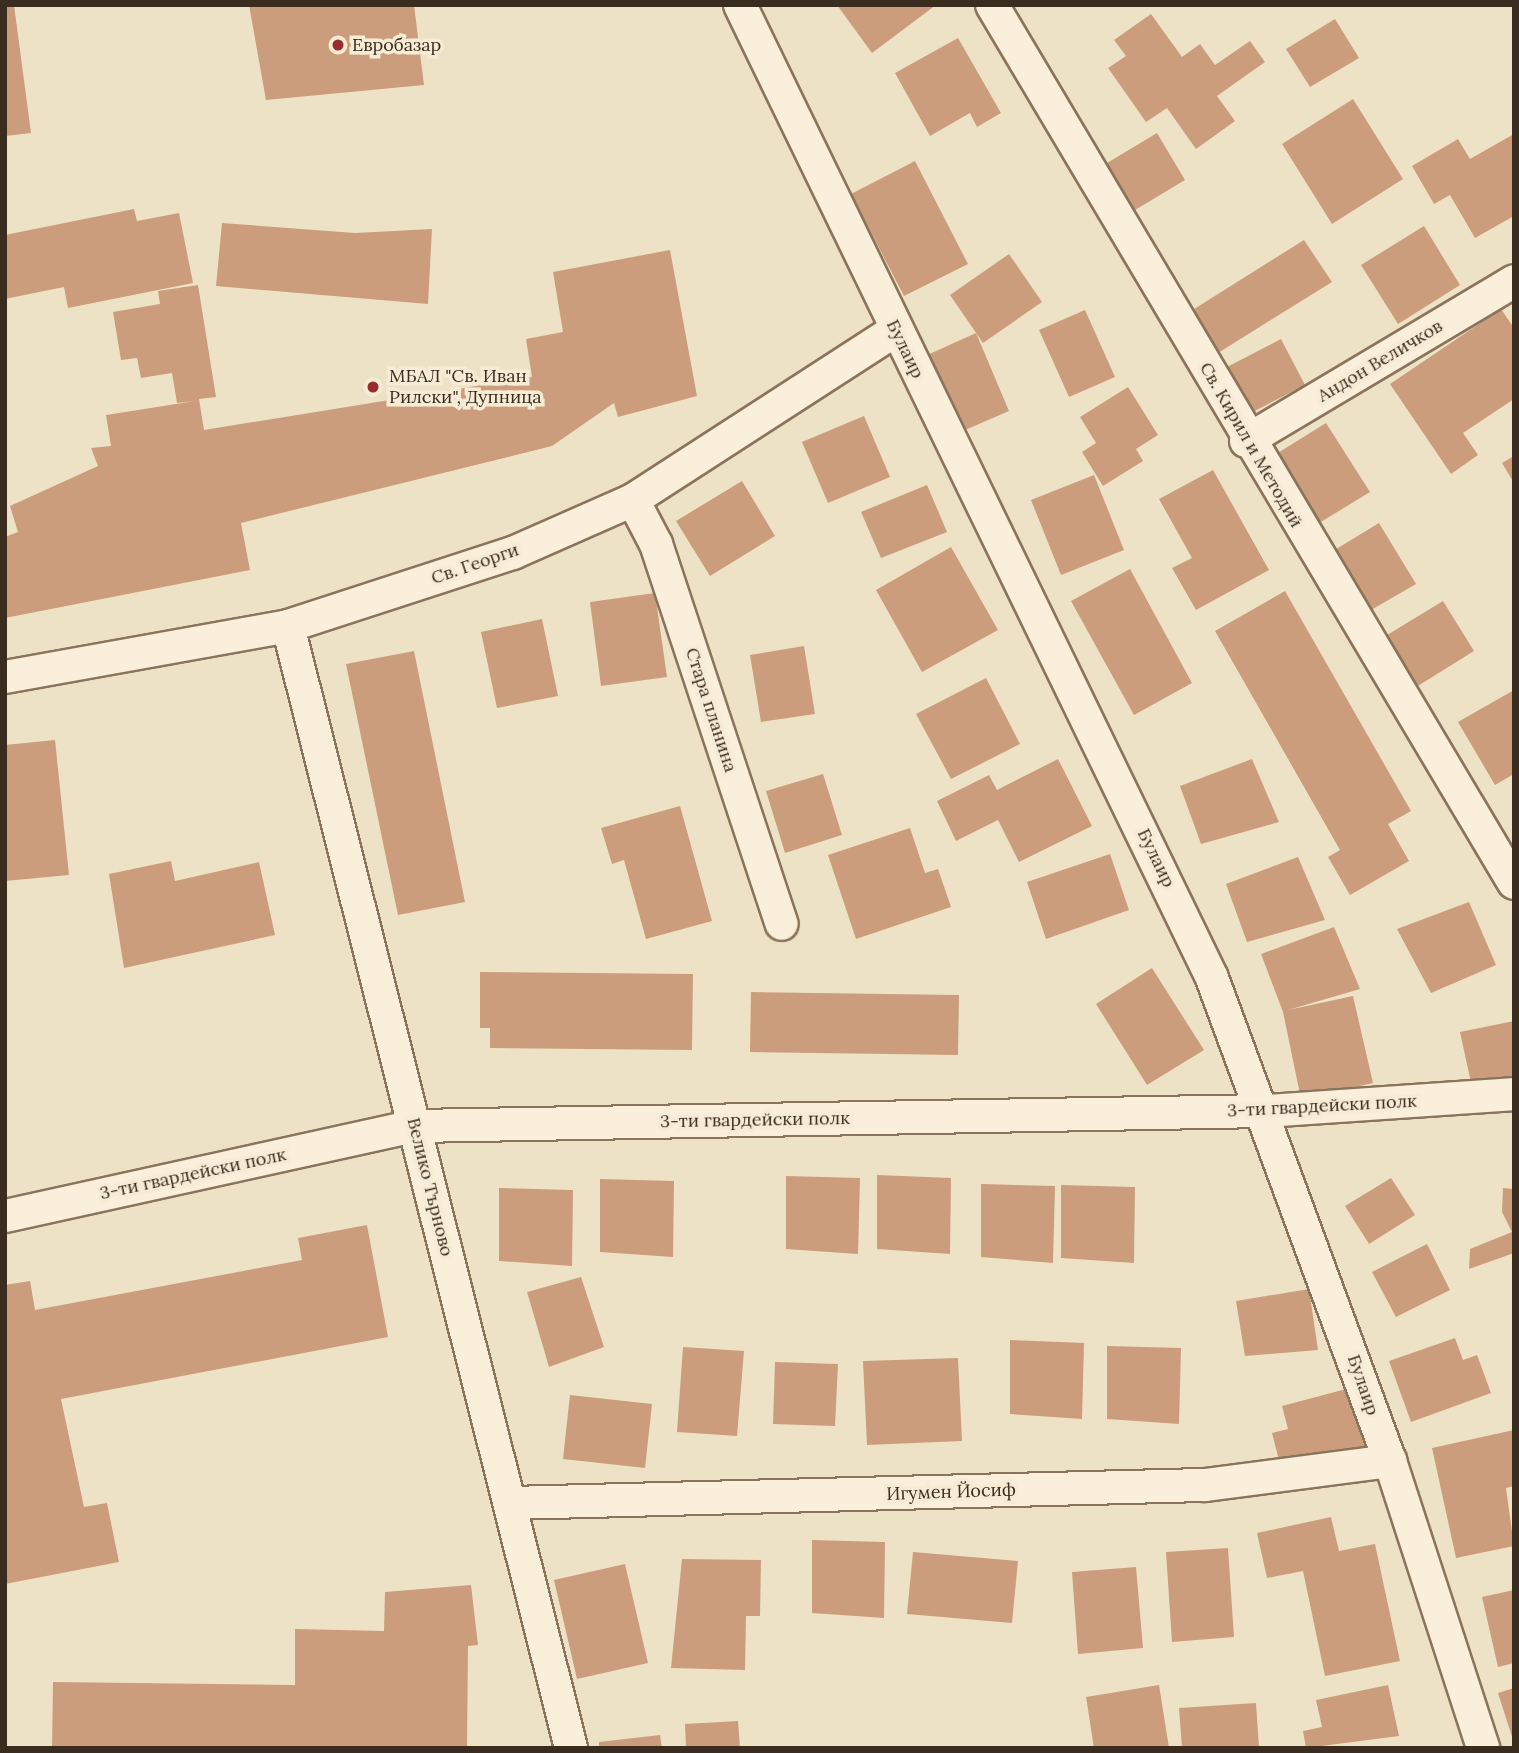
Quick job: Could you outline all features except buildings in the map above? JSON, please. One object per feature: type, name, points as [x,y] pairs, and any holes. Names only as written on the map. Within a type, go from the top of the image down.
[{"type":"street","name":"Булаир","points":[[740,5],[896,330],[1163,873],[1266,1111],[1390,1461],[1483,1748]]},
{"type":"street","name":"Св. Кирил и Методий","points":[[992,5],[1246,441],[1514,883]]},
{"type":"street","name":"Андон Величков","points":[[1246,441],[1514,281]]},
{"type":"street","name":"Св. Георги","points":[[5,677],[288,626],[513,553],[633,500],[896,330]]},
{"type":"street","name":"Стара планина","points":[[633,500],[656,544],[782,924]]},
{"type":"street","name":"Велико Търново","points":[[288,626],[571,1748]]},
{"type":"street","name":"3-ти гвардейски полк","points":[[5,1216],[415,1126],[1266,1111],[1514,1094]]},
{"type":"street","name":"Игумен Йосиф","points":[[511,1503],[1205,1485],[1390,1461]]},
{"type":"place","name":"Евробазар","points":[[338,45]]},
{"type":"place","name":"МБАЛ \"Св. Иван Рилски\", Дупница","points":[[373,387]]}]
